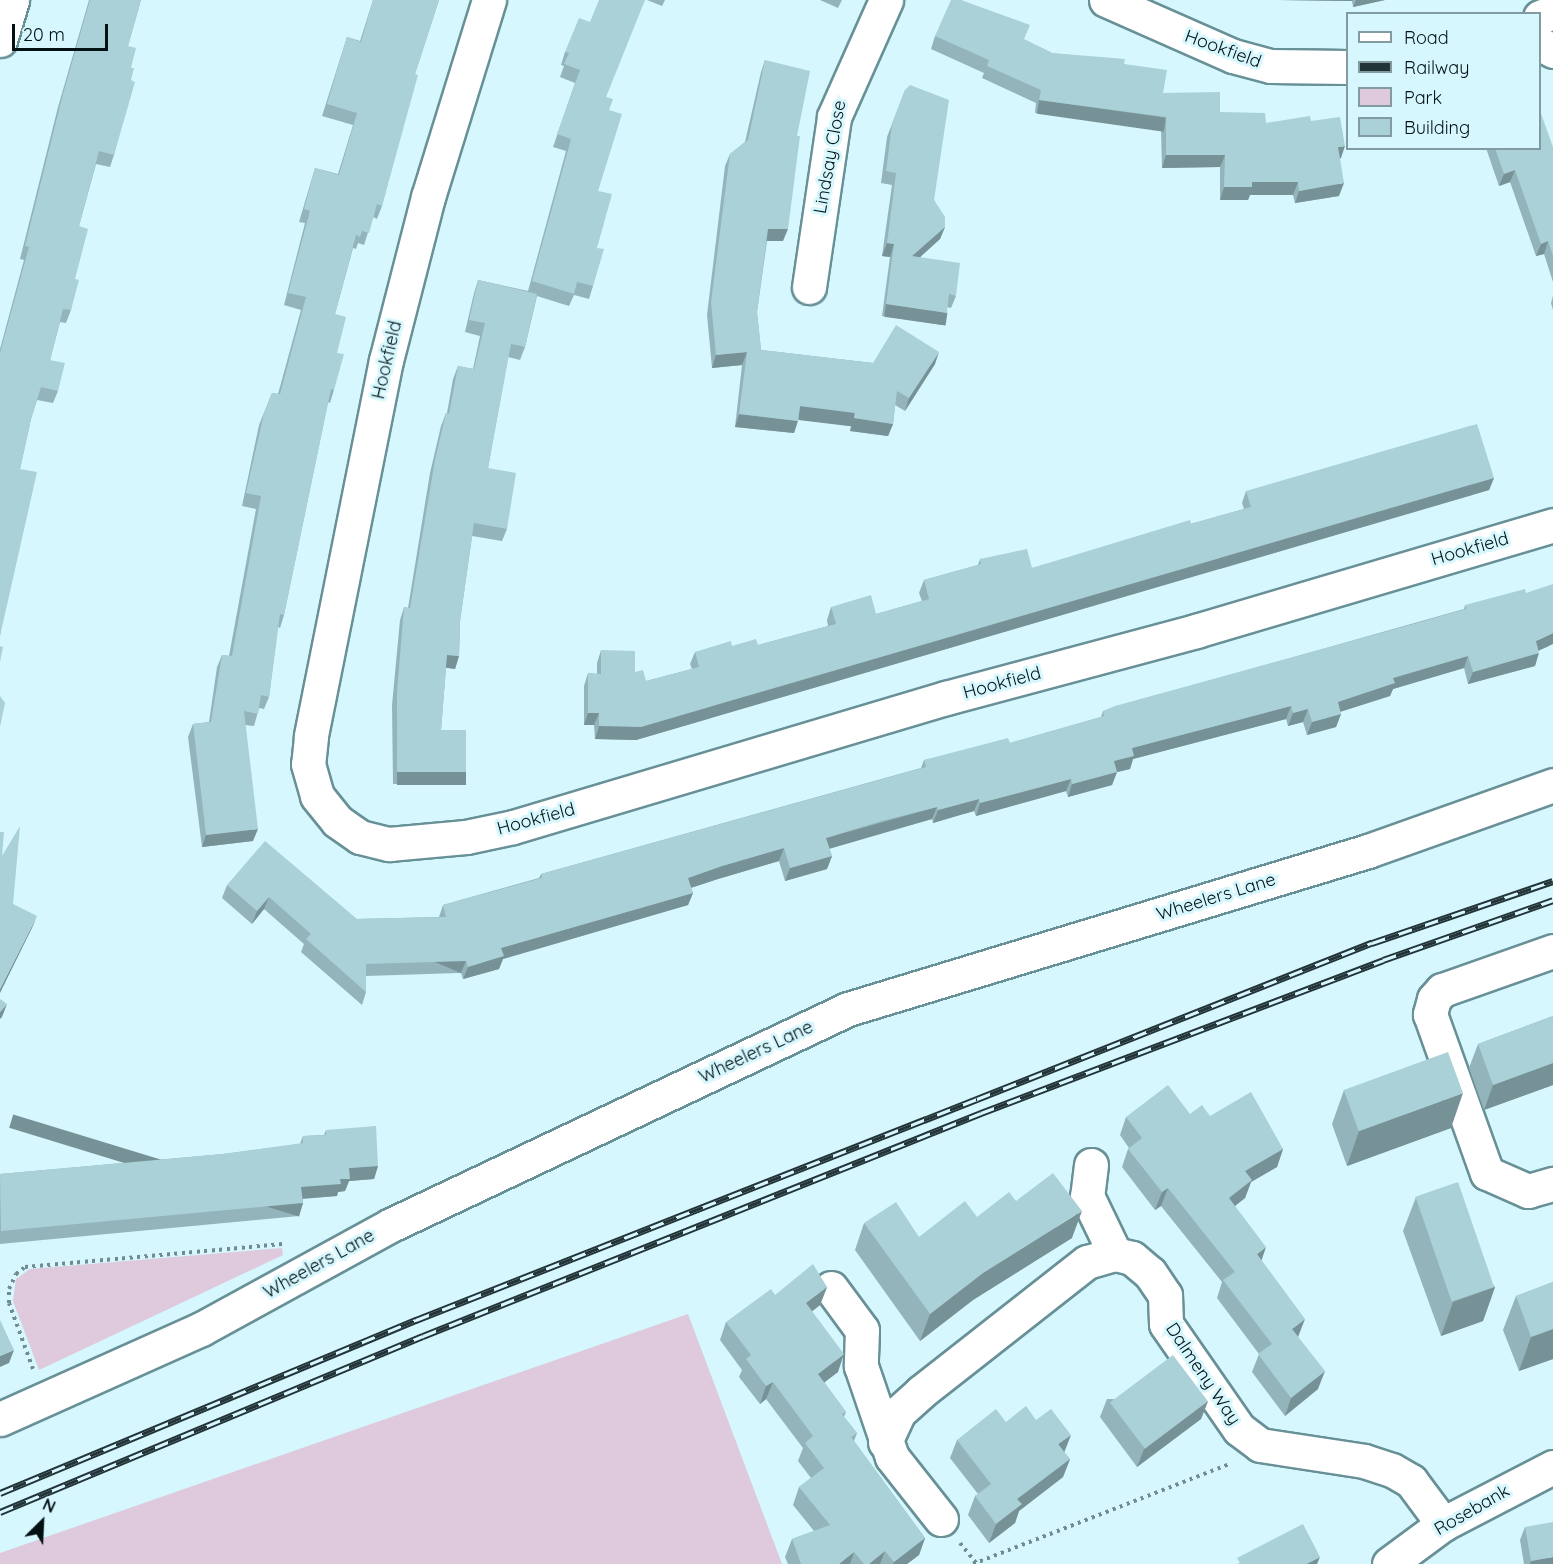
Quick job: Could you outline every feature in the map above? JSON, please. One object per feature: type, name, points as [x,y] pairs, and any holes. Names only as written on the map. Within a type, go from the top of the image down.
[{"type":"street","points":[[0,40],[12,0]]},
{"type":"street","name":"Hookfield","points":[[489,0],[428,197],[386,360],[311,737],[308,764],[317,796],[338,821],[360,837],[389,844],[466,837],[513,827],[945,698],[1196,631],[1553,525]]},
{"type":"street","name":"Lindsay Close","points":[[809,287],[834,117],[886,0]]},
{"type":"street","name":"Hookfield","points":[[1106,0],[1233,56],[1271,66],[1346,68]]},
{"type":"street","name":"Wheelers Lane","points":[[0,1419],[201,1329],[391,1224],[848,1009],[1368,851],[1553,785]]},
{"type":"street","points":[[1541,1187],[1487,1173],[1430,1014],[1434,999],[1442,990],[1553,951]]},
{"type":"street","points":[[885,1442],[898,1412],[921,1392],[1087,1262],[1115,1254],[1087,1196],[1091,1165]]},
{"type":"street","name":"Dalmeny Way","points":[[1115,1254],[1132,1258],[1150,1274],[1165,1295],[1166,1324],[1239,1429],[1260,1445]]},
{"type":"street","points":[[831,1288],[862,1330],[861,1366],[892,1457],[941,1519]]},
{"type":"street","points":[[1260,1445],[1364,1461],[1392,1470],[1411,1481],[1443,1524]]},
{"type":"street","name":"Rosebank","points":[[1394,1563],[1443,1524],[1553,1467]]},
{"type":"path","points":[[45,1400],[9,1303],[9,1289],[16,1274],[25,1267],[296,1243],[310,1270]]},
{"type":"path","points":[[973,1564],[1244,1459],[1260,1445]]},
{"type":"green space","points":[[282,1248],[283,1255],[39,1370],[13,1301],[16,1279],[30,1269]]},
{"type":"green space","points":[[688,1314],[782,1564],[0,1564],[0,1553]]},
{"type":"building","points":[[90,0],[141,0],[128,46],[136,48],[131,68],[134,68],[131,80],[135,82],[114,155],[99,151],[79,226],[88,229],[75,279],[79,280],[71,310],[63,309],[50,360],[65,363],[58,391],[41,387],[31,419],[20,469],[37,472],[0,636],[0,353],[29,247],[25,246],[63,94]]},
{"type":"building","points":[[373,0],[439,0],[415,74],[418,75],[382,206],[377,204],[369,233],[362,231],[360,237],[356,235],[335,314],[346,317],[337,353],[344,354],[334,390],[331,389],[284,615],[280,614],[269,697],[261,695],[258,714],[244,711],[258,829],[206,835],[193,724],[211,722],[222,655],[232,656],[261,496],[246,493],[264,413],[272,393],[280,394],[306,297],[288,293],[310,211],[304,209],[315,168],[339,175],[357,113],[327,104],[347,37],[361,42]]},
{"type":"building","points":[[599,0],[645,0],[606,97],[613,99],[609,110],[622,114],[598,191],[612,194],[597,248],[604,249],[593,286],[577,282],[574,294],[532,281],[571,139],[557,134],[580,70],[564,64],[569,53],[565,52],[579,18],[590,22]]},
{"type":"building","points":[[951,0],[961,0],[1030,25],[1024,39],[1052,53],[1125,59],[1124,64],[1167,70],[1163,93],[1220,92],[1220,112],[1265,113],[1266,123],[1310,116],[1311,121],[1340,117],[1345,146],[1338,147],[1344,183],[1299,191],[1298,182],[1252,182],[1252,187],[1224,187],[1225,155],[1166,155],[1166,117],[1039,100],[1041,90],[987,66],[989,60],[935,36]]},
{"type":"building","points":[[765,60],[810,71],[797,136],[800,136],[788,229],[768,229],[757,312],[761,350],[873,363],[896,325],[939,352],[909,398],[897,391],[893,424],[854,418],[855,413],[800,406],[798,421],[739,414],[747,352],[716,355],[711,302],[730,154],[748,140]]},
{"type":"building","points":[[910,85],[949,100],[934,200],[945,217],[945,227],[912,256],[960,263],[956,296],[949,294],[947,313],[886,304],[894,244],[887,243],[896,173],[886,171],[892,124],[905,90]]},
{"type":"building","points":[[1541,114],[1553,147],[1553,256],[1548,241],[1541,244],[1515,170],[1504,174],[1496,150],[1541,150]]},
{"type":"building","points":[[478,280],[537,294],[525,347],[511,344],[488,468],[516,473],[507,529],[474,523],[460,621],[459,656],[447,655],[441,730],[466,730],[466,772],[397,772],[397,692],[404,607],[410,608],[435,460],[446,413],[449,414],[458,366],[474,369],[485,323],[469,320]]},
{"type":"building","points":[[1477,424],[1494,478],[641,727],[599,726],[599,713],[588,713],[588,673],[601,674],[601,650],[635,651],[635,672],[643,670],[646,681],[699,667],[695,652],[731,641],[732,646],[756,639],[758,645],[836,624],[831,607],[871,595],[876,614],[929,599],[924,580],[981,564],[980,559],[1027,549],[1032,568],[1190,520],[1191,524],[1251,507],[1246,491]]},
{"type":"building","points":[[1553,584],[1553,633],[1536,641],[1539,653],[1473,672],[1468,656],[1393,678],[1395,683],[1338,702],[1341,714],[1312,722],[1308,709],[1293,713],[1291,706],[1132,748],[1134,756],[1114,761],[1117,772],[1072,784],[1071,779],[980,803],[979,799],[882,821],[826,838],[832,856],[790,868],[784,848],[722,866],[688,878],[693,893],[501,948],[504,956],[468,967],[466,961],[366,964],[366,992],[306,939],[311,934],[269,897],[257,911],[227,885],[265,841],[357,919],[446,917],[443,905],[542,878],[541,874],[926,767],[924,760],[1008,738],[1010,743],[1104,716],[1103,711],[1115,706],[1466,609],[1465,605],[1525,589],[1526,593]]},
{"type":"building","points":[[0,646],[3,647],[0,662]]},
{"type":"building","points":[[0,696],[5,703],[0,727]]},
{"type":"building","points":[[20,826],[13,904],[37,916],[0,989],[0,832],[4,832],[2,856]]},
{"type":"building","points":[[0,999],[7,1004],[0,1012]]},
{"type":"building","points":[[1553,1016],[1553,1063],[1493,1085],[1478,1044]]},
{"type":"building","points":[[1448,1052],[1463,1093],[1359,1131],[1344,1090]]},
{"type":"building","points":[[1168,1085],[1190,1114],[1202,1105],[1210,1116],[1251,1092],[1283,1149],[1245,1171],[1252,1180],[1229,1198],[1266,1247],[1257,1254],[1305,1319],[1292,1329],[1325,1371],[1291,1398],[1258,1354],[1272,1344],[1223,1280],[1235,1272],[1168,1188],[1162,1192],[1128,1149],[1142,1138],[1126,1117]]},
{"type":"building","points":[[376,1126],[378,1166],[349,1168],[350,1179],[340,1179],[341,1184],[301,1187],[303,1203],[1,1231],[0,1174],[223,1154],[303,1143],[303,1136],[326,1135],[326,1130]]},
{"type":"building","points":[[1053,1173],[1082,1211],[983,1273],[930,1314],[864,1223],[896,1202],[919,1237],[965,1201],[977,1217],[1009,1192],[1016,1201]]},
{"type":"building","points":[[1458,1182],[1494,1287],[1452,1302],[1415,1197]]},
{"type":"building","points":[[813,1264],[827,1287],[806,1303],[844,1354],[818,1374],[846,1412],[842,1414],[857,1433],[851,1437],[925,1538],[894,1562],[885,1551],[869,1564],[864,1564],[854,1552],[839,1564],[801,1564],[792,1539],[830,1525],[799,1487],[824,1468],[805,1443],[813,1436],[773,1382],[766,1386],[746,1359],[751,1355],[726,1322],[771,1289],[775,1295]]},
{"type":"building","points":[[1553,1282],[1553,1329],[1531,1337],[1516,1296]]},
{"type":"building","points":[[0,1320],[14,1350],[0,1356]]},
{"type":"building","points":[[1173,1355],[1208,1401],[1145,1449],[1110,1403]]},
{"type":"building","points":[[1026,1406],[1036,1420],[1051,1409],[1071,1435],[1058,1444],[1070,1459],[1017,1499],[1022,1504],[996,1524],[975,1496],[991,1484],[957,1440],[996,1409],[1006,1422]]},
{"type":"building","points":[[1553,1522],[1553,1557],[1531,1561],[1525,1527]]},
{"type":"building","points":[[1303,1524],[1320,1557],[1306,1564],[1237,1564],[1240,1563],[1237,1558]]},
{"type":"railway","points":[[0,1493],[416,1320],[1372,943],[1553,881]]},
{"type":"railway","points":[[0,1512],[423,1336],[981,1113],[1383,960],[1553,900]]}]
